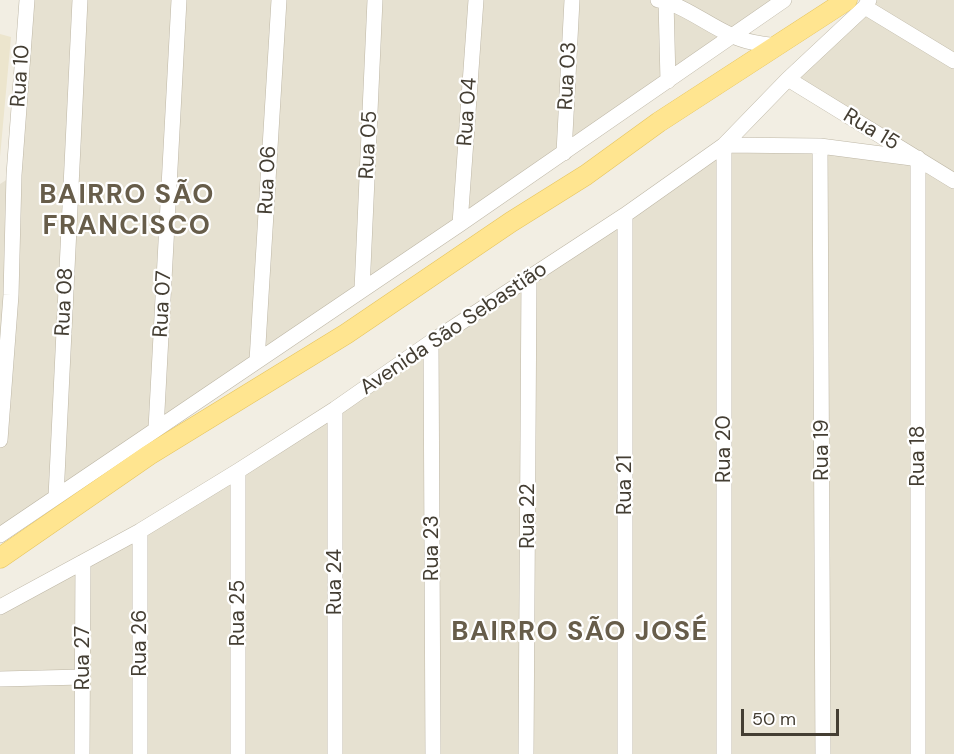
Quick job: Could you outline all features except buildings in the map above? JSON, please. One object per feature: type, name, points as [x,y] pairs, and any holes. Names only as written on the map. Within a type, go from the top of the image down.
[{"type":"main road","points":[[0,558],[149,455],[346,334],[511,222],[586,175],[659,122],[777,46],[861,2]]},
{"type":"street","name":"Rua 10","points":[[0,440],[6,299],[27,0]]},
{"type":"street","name":"Rua 08","points":[[56,497],[80,0]]},
{"type":"street","name":"Rua 07","points":[[156,429],[179,0]]},
{"type":"street","name":"Rua 06","points":[[257,361],[279,0]]},
{"type":"street","name":"Rua 05","points":[[362,290],[375,0]]},
{"type":"street","name":"Rua 04","points":[[460,224],[476,0]]},
{"type":"street","name":"Rua 03","points":[[564,153],[572,0]]},
{"type":"street","points":[[663,0],[668,81]]},
{"type":"street","points":[[663,0],[732,36],[777,46]]},
{"type":"street","points":[[0,535],[460,224],[784,0]]},
{"type":"street","points":[[861,2],[954,61]]},
{"type":"street","name":"Avenida São Sebastião","points":[[0,607],[140,531],[238,471],[335,409],[625,215],[724,145],[861,2]]},
{"type":"street","name":"Rua 15","points":[[788,79],[954,182]]},
{"type":"street","points":[[724,145],[820,146],[918,158]]},
{"type":"street","name":"Rua 20","points":[[724,145],[724,754]]},
{"type":"street","name":"Rua 19","points":[[820,146],[824,754]]},
{"type":"street","name":"Rua 18","points":[[918,158],[918,754]]},
{"type":"street","points":[[0,184],[14,175]]},
{"type":"street","name":"Rua 21","points":[[625,215],[625,754]]},
{"type":"street","name":"Rua 22","points":[[526,754],[529,278]]},
{"type":"street","name":"Rua 23","points":[[432,342],[433,754]]},
{"type":"street","name":"Rua 24","points":[[335,409],[335,754]]},
{"type":"street","name":"Rua 25","points":[[238,471],[238,754]]},
{"type":"street","name":"Rua 26","points":[[140,531],[140,754]]},
{"type":"street","name":"Rua 27","points":[[82,754],[83,562]]},
{"type":"street","points":[[0,679],[83,677]]},
{"type":"shaded area","points":[[27,0],[784,0],[0,535],[0,184],[14,175]]},
{"type":"shaded area","points":[[869,0],[954,0],[954,754],[0,754],[0,607],[140,531],[724,145],[916,158],[788,79]]},
{"type":"shaded area","points":[[0,34],[11,37],[0,157]]},
{"type":"district","name":"BAIRRO SÃO FRANCISCO","points":[[127,212]]},
{"type":"district","name":"BAIRRO SÃO JOSÉ","points":[[580,633]]}]
